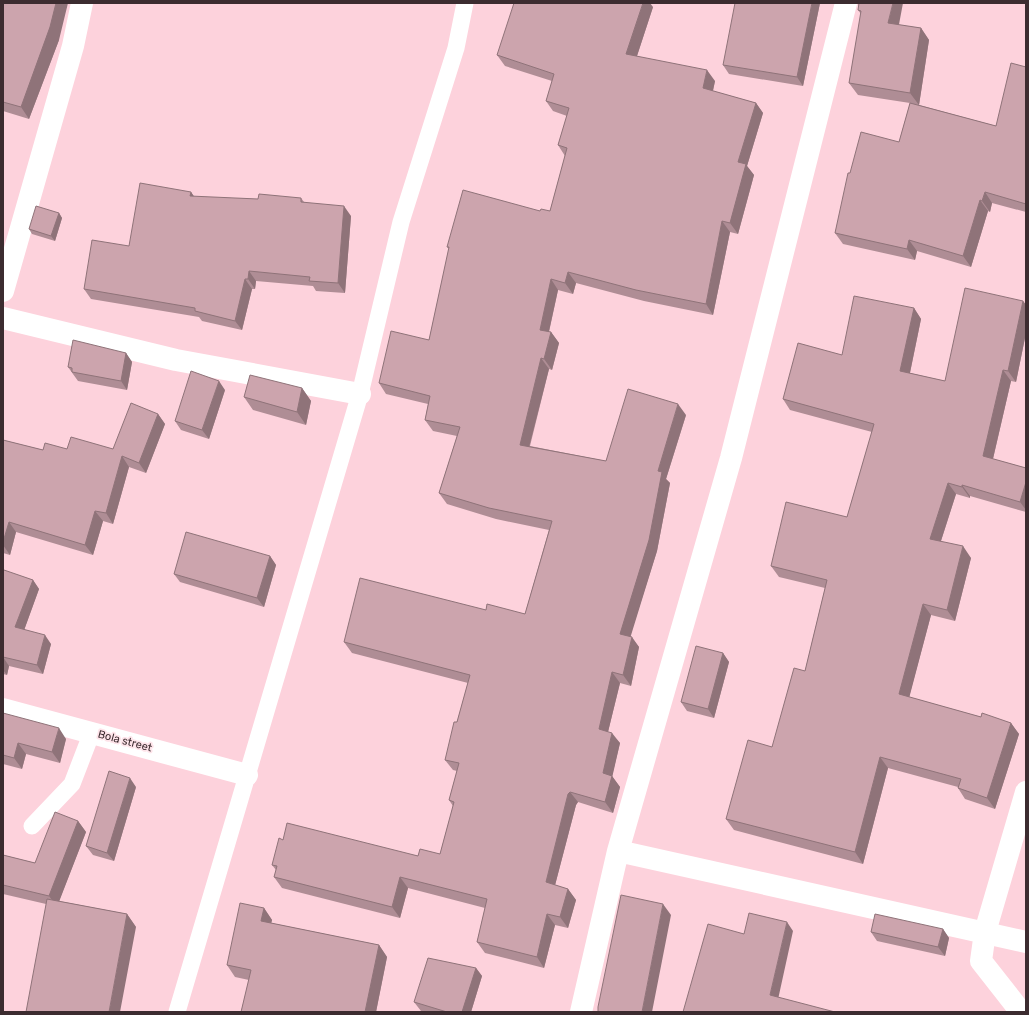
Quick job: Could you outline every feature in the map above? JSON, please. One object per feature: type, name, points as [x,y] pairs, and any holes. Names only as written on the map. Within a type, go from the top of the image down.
[{"type":"street","points":[[3,290],[73,46],[82,3]]},
{"type":"street","points":[[581,1012],[618,851],[731,458],[846,3]]},
{"type":"street","points":[[3,318],[176,360],[360,394]]},
{"type":"street","name":"Bola street","points":[[3,709],[247,775]]},
{"type":"street","points":[[1021,1012],[981,961],[985,932],[1026,792]]},
{"type":"street","points":[[618,851],[1026,942]]},
{"type":"lane","points":[[177,1012],[360,394],[402,222],[456,48],[465,3]]},
{"type":"lane","points":[[32,826],[72,784],[92,732]]},
{"type":"building","points":[[3,3],[56,3],[50,27],[21,107],[3,102]]},
{"type":"building","points":[[514,3],[643,3],[626,54],[707,70],[703,88],[756,103],[738,162],[746,164],[730,223],[722,221],[706,304],[636,290],[568,272],[565,283],[551,279],[540,330],[551,332],[544,359],[541,358],[520,445],[606,461],[628,389],[678,404],[658,471],[662,472],[649,540],[620,634],[632,637],[623,675],[612,672],[599,729],[612,733],[603,773],[612,776],[605,802],[570,792],[568,794],[546,882],[568,889],[560,917],[547,914],[537,957],[477,942],[487,899],[400,877],[392,907],[274,877],[277,866],[272,865],[279,838],[283,840],[287,823],[418,856],[420,849],[440,854],[454,802],[449,800],[459,763],[445,760],[454,722],[457,722],[470,675],[344,642],[360,578],[486,610],[487,604],[525,614],[552,521],[489,508],[439,493],[460,427],[425,420],[430,396],[379,383],[391,331],[429,340],[449,247],[447,247],[463,190],[540,211],[541,209],[550,211],[567,148],[558,145],[569,108],[546,101],[554,74],[497,55]]},
{"type":"building","points":[[735,3],[812,3],[797,77],[723,65]]},
{"type":"building","points":[[859,3],[893,3],[888,23],[921,28],[910,93],[849,83],[861,11],[858,10]]},
{"type":"building","points":[[1011,63],[1026,67],[1026,204],[985,192],[982,201],[980,200],[963,256],[909,240],[907,249],[835,233],[848,173],[850,173],[861,132],[899,142],[910,103],[996,126]]},
{"type":"building","points":[[140,183],[191,192],[190,196],[258,199],[259,194],[301,198],[301,202],[344,206],[338,283],[309,281],[310,277],[249,271],[248,279],[245,279],[235,321],[195,311],[195,308],[84,289],[92,240],[129,246]]},
{"type":"building","points":[[36,206],[59,213],[51,236],[29,229]]},
{"type":"building","points":[[965,288],[1023,301],[1008,371],[1003,370],[983,456],[1026,468],[1026,482],[1020,502],[962,485],[962,487],[948,483],[930,539],[963,546],[947,610],[923,604],[899,694],[981,717],[982,713],[1011,723],[987,798],[958,788],[961,779],[880,757],[855,852],[726,819],[748,740],[772,747],[794,668],[805,671],[827,580],[771,566],[786,502],[847,517],[874,424],[783,399],[798,343],[842,355],[854,296],[914,308],[900,371],[945,381]]},
{"type":"building","points":[[73,340],[126,353],[121,381],[72,372],[72,368],[68,367]]},
{"type":"building","points":[[191,371],[219,381],[202,430],[175,421]]},
{"type":"building","points":[[250,375],[302,388],[297,412],[244,397]]},
{"type":"building","points":[[131,403],[158,414],[139,463],[122,456],[106,513],[95,511],[85,545],[9,522],[3,542],[3,440],[43,450],[45,443],[67,449],[71,437],[113,449]]},
{"type":"building","points":[[186,532],[270,556],[257,598],[174,574]]},
{"type":"building","points":[[4,570],[33,580],[15,627],[45,635],[37,665],[3,657]]},
{"type":"building","points":[[696,646],[723,653],[708,709],[681,702]]},
{"type":"building","points":[[3,713],[59,728],[52,752],[18,743],[14,758],[3,755]]},
{"type":"building","points":[[109,771],[130,778],[107,853],[86,846]]},
{"type":"building","points":[[55,812],[78,821],[49,896],[3,885],[3,855],[35,863]]},
{"type":"building","points":[[621,895],[663,904],[642,1012],[598,1012],[598,1007]]},
{"type":"building","points":[[47,899],[127,914],[109,1012],[26,1012]]},
{"type":"building","points":[[240,903],[264,908],[261,921],[379,945],[365,1012],[241,1012],[251,970],[227,965]]},
{"type":"building","points":[[749,913],[787,922],[770,995],[835,1012],[683,1012],[708,924],[744,934]]},
{"type":"building","points":[[875,914],[943,929],[938,947],[871,932]]},
{"type":"building","points":[[428,958],[476,968],[462,1012],[447,1012],[414,1002]]}]
